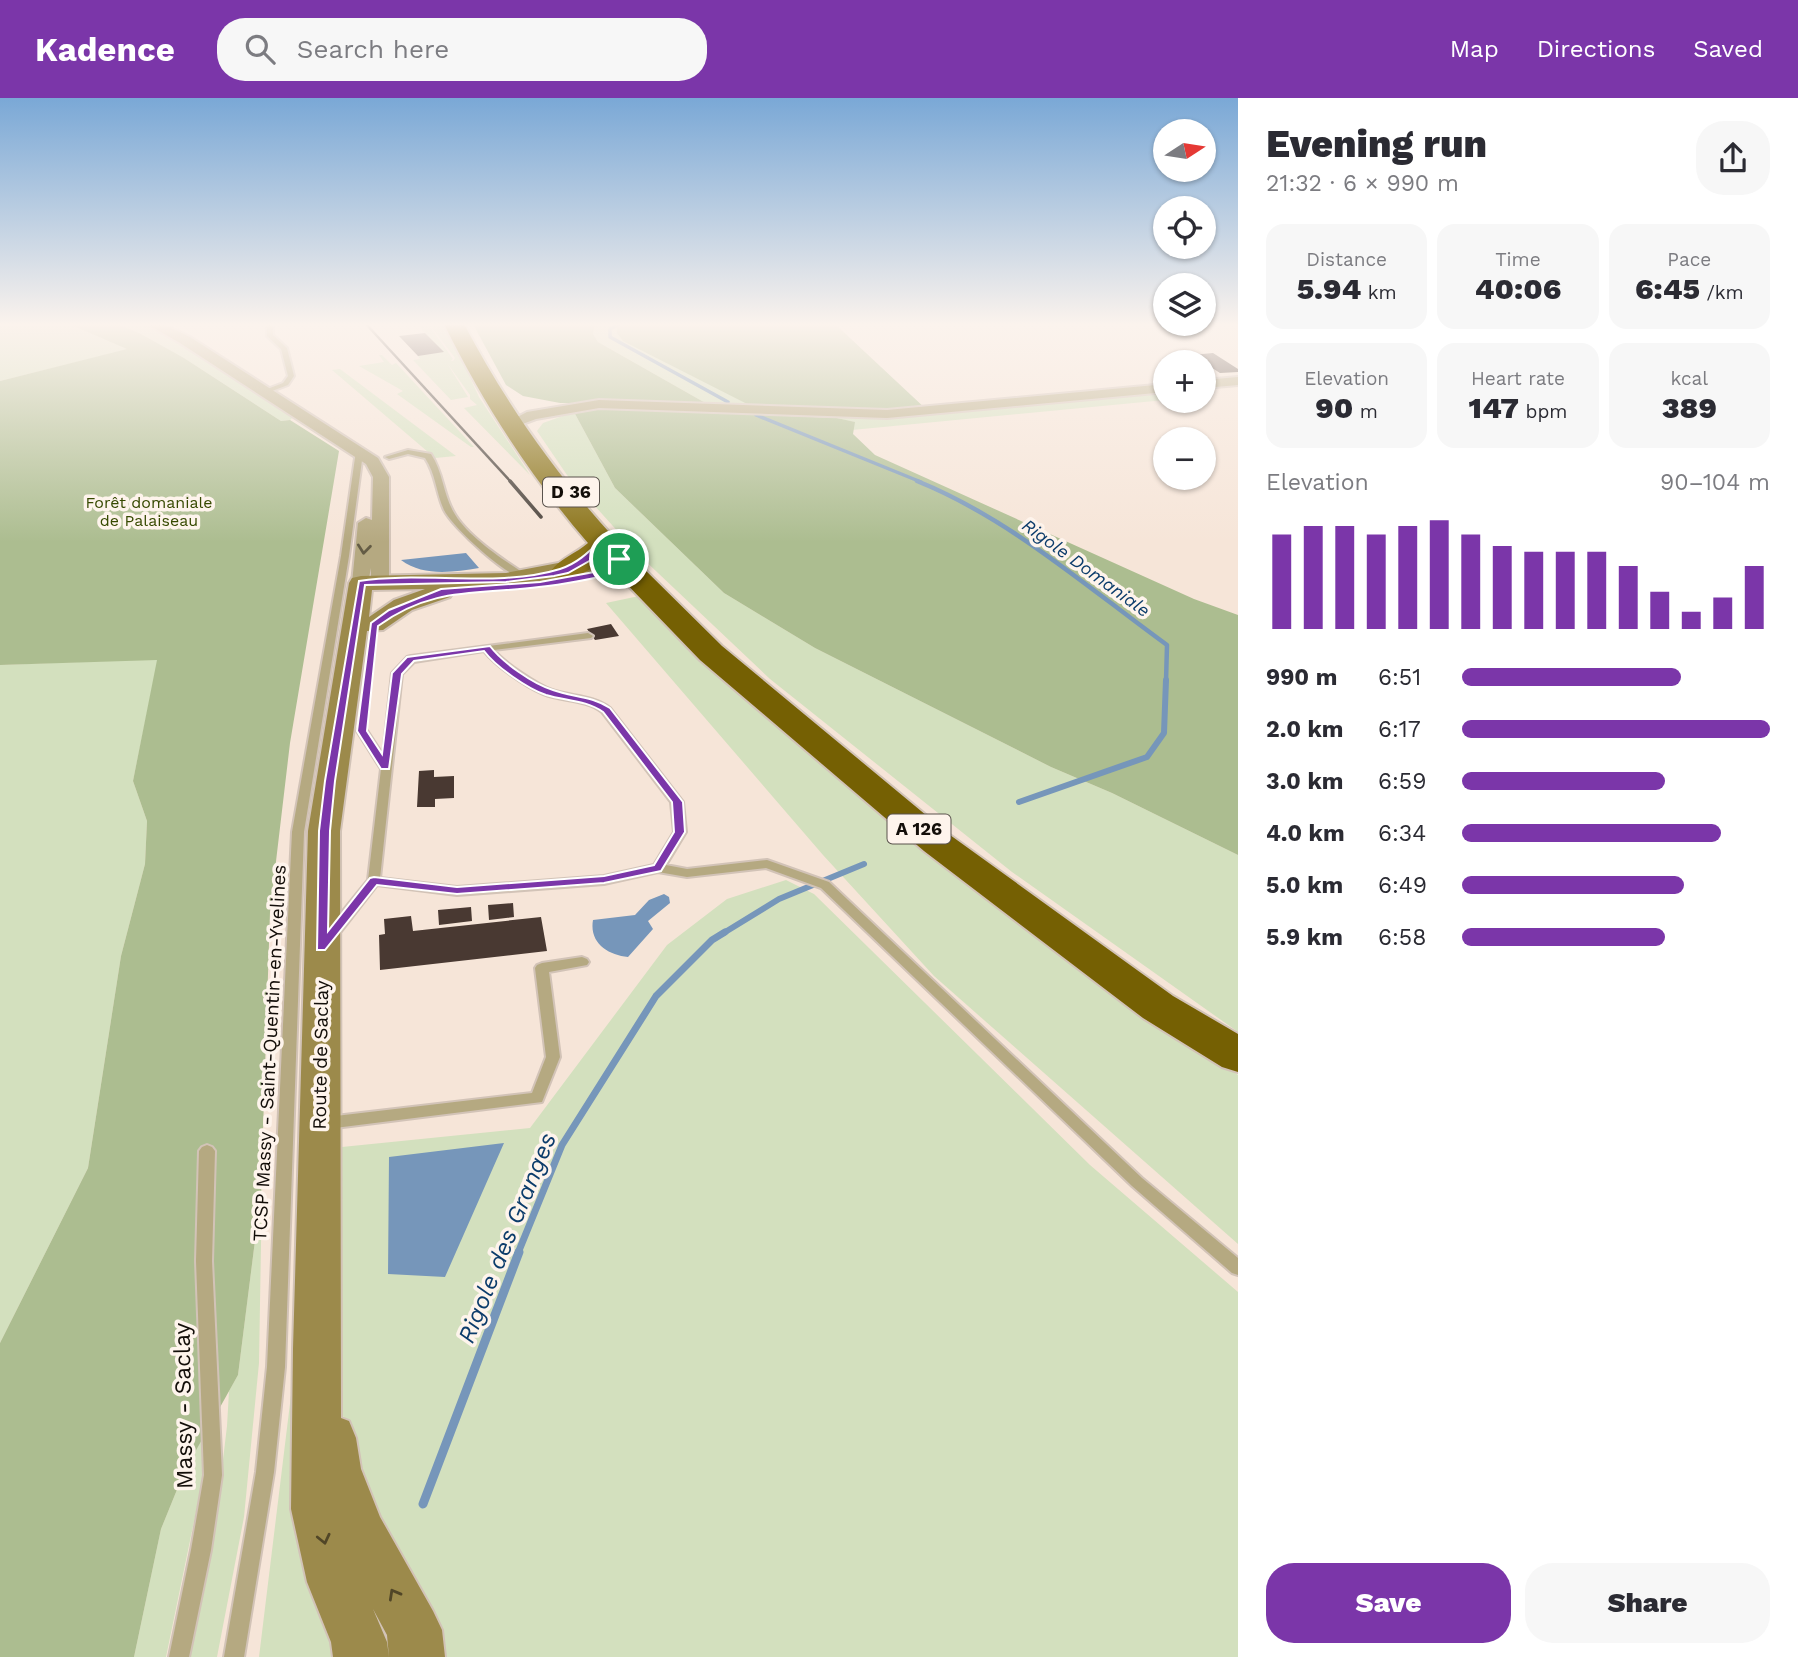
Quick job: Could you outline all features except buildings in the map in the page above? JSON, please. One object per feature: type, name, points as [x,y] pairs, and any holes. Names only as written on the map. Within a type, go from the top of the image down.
[{"type":"highway","name":"A 126","points":[[624,558],[812,724],[950,834],[1238,1048]]},
{"type":"highway","name":"A 126","points":[[624,558],[710,653],[937,843],[1158,1007],[1238,1055]]},
{"type":"main road","name":"D 36","points":[[495,397],[624,558]]},
{"type":"main road","name":"D 36","points":[[503,397],[511,417]]},
{"type":"main road","points":[[370,589],[525,578],[565,571],[588,558],[624,558]]},
{"type":"main road","points":[[370,589],[441,592],[540,585],[624,558]]},
{"type":"main road","points":[[324,831],[362,731],[374,625],[370,589]]},
{"type":"main road","name":"Route de Saclay","points":[[361,1657],[359,1642],[334,1582],[317,1509],[316,1349],[324,831],[370,589]]},
{"type":"main road","points":[[374,625],[403,605],[441,592]]},
{"type":"main road","name":"Route de Saclay","points":[[316,1349],[336,1469],[361,1534],[414,1630],[417,1657]]},
{"type":"street","points":[[271,397],[359,453],[383,462],[370,589]]},
{"type":"street","points":[[511,417],[557,409],[621,403],[887,414],[1072,397]]},
{"type":"lane","points":[[383,462],[408,452],[428,456],[433,463],[448,511],[496,560],[525,578]]},
{"type":"lane","name":"TCSP Massy - Saint-Quentin-en-Yvelines","points":[[234,1657],[265,1472],[276,1367],[298,832],[345,556],[359,453]]},
{"type":"lane","points":[[321,947],[374,881],[397,673],[411,659],[588,636]]},
{"type":"lane","points":[[487,648],[497,661],[547,692],[597,703],[607,710],[677,802],[680,832],[657,868]]},
{"type":"lane","points":[[362,731],[385,767]]},
{"type":"lane","points":[[374,881],[457,891],[604,880],[657,868],[687,873],[767,864],[825,886],[1137,1182],[1238,1268]]},
{"type":"lane","points":[[319,1124],[537,1098],[553,1057],[542,968],[582,962]]},
{"type":"lane","name":"Massy - Saclay","points":[[179,1657],[213,1475],[204,1261],[207,1151]]},
{"type":"green space","name":"Forêt domaniale de Palaiseau","points":[[0,397],[244,397],[281,421],[290,420],[339,451],[290,743],[270,912],[261,1193],[238,1375],[185,1470],[161,1529],[134,1657],[0,1657],[0,1343],[88,1168],[121,956],[145,864],[147,821],[133,781],[157,660],[0,665]]},
{"type":"green space","points":[[244,397],[269,397],[296,414],[290,420],[281,421]]},
{"type":"green space","points":[[363,397],[377,397],[456,456],[435,458]]},
{"type":"green space","points":[[401,397],[427,397],[474,447]]},
{"type":"green space","points":[[448,397],[468,397],[451,400]]},
{"type":"green space","points":[[470,397],[479,397],[530,475],[464,408],[477,405]]},
{"type":"green space","points":[[527,397],[694,397],[709,405],[560,403]]},
{"type":"green space","points":[[694,397],[734,397],[755,408],[709,405]]},
{"type":"green space","points":[[733,397],[913,397],[927,410],[888,413],[755,408]]},
{"type":"green space","points":[[1108,397],[1153,397],[1153,401],[852,430],[854,422],[837,418],[906,417]]},
{"type":"green space","points":[[593,408],[837,418],[855,422],[853,434],[875,455],[1194,599],[1238,615],[1238,855],[1112,793],[1051,767],[815,648],[724,593],[615,488],[574,412]]},
{"type":"green space","points":[[574,412],[615,488],[724,593],[815,648],[1051,767],[1112,793],[1238,855],[1238,1032],[1012,872],[770,679],[639,555],[567,475],[537,431],[543,423]]},
{"type":"green space","points":[[639,596],[898,823],[1238,1075],[1238,1244],[934,976],[823,855],[606,603]]},
{"type":"green space","points":[[158,659],[133,781],[147,821],[145,864],[121,956],[88,1168],[0,1343],[0,665]]},
{"type":"green space","points":[[786,880],[814,894],[1090,1165],[1238,1292],[1238,1657],[435,1657],[370,1515],[341,1408],[332,1148],[530,1128],[667,945],[727,899]]},
{"type":"green space","points":[[262,1185],[259,1363],[244,1517],[217,1657],[189,1657],[216,1519],[229,1391],[238,1375]]},
{"type":"green space","points":[[293,1379],[345,1657],[259,1657]]},
{"type":"green space","points":[[204,1433],[204,1473],[166,1657],[134,1657],[161,1529],[185,1470]]},
{"type":"water","points":[[466,553],[479,568],[449,572],[429,571],[401,560]]},
{"type":"water","points":[[664,894],[669,897],[670,903],[648,921],[653,929],[628,957],[614,954],[597,941],[593,920],[635,915],[649,900]]},
{"type":"water","points":[[504,1143],[445,1277],[388,1274],[389,1157]]},
{"type":"waterway","name":"Rigole Domaniale","points":[[718,397],[728,402]]},
{"type":"waterway","name":"Rigole Domaniale","points":[[756,415],[921,482]]},
{"type":"waterway","name":"Rigole Domaniale","points":[[917,481],[951,496],[1015,534],[1167,645],[1166,682]]},
{"type":"waterway","name":"Rigole Domaniale","points":[[1019,802],[1147,757],[1164,733],[1166,680]]},
{"type":"waterway","name":"Rigole des Granges","points":[[722,934],[779,899],[864,864]]},
{"type":"waterway","name":"Rigole des Granges","points":[[518,1253],[562,1145],[656,996],[712,940],[725,932]]},
{"type":"waterway","name":"Rigole des Granges","points":[[423,1504],[519,1252]]},
{"type":"railway","points":[[433,397],[511,482]]},
{"type":"railway","points":[[510,481],[541,517]]},
{"type":"route","points":[[603,543],[619,559],[627,568],[540,585],[441,592],[403,605],[392,612],[374,625],[362,731],[385,767],[397,673],[411,659],[487,648],[497,661],[547,692],[597,703],[607,710],[677,802],[680,832],[657,868],[604,880],[457,891],[384,880],[374,881],[321,947],[324,831],[362,583],[525,578],[565,571],[588,558],[603,543]]}]
